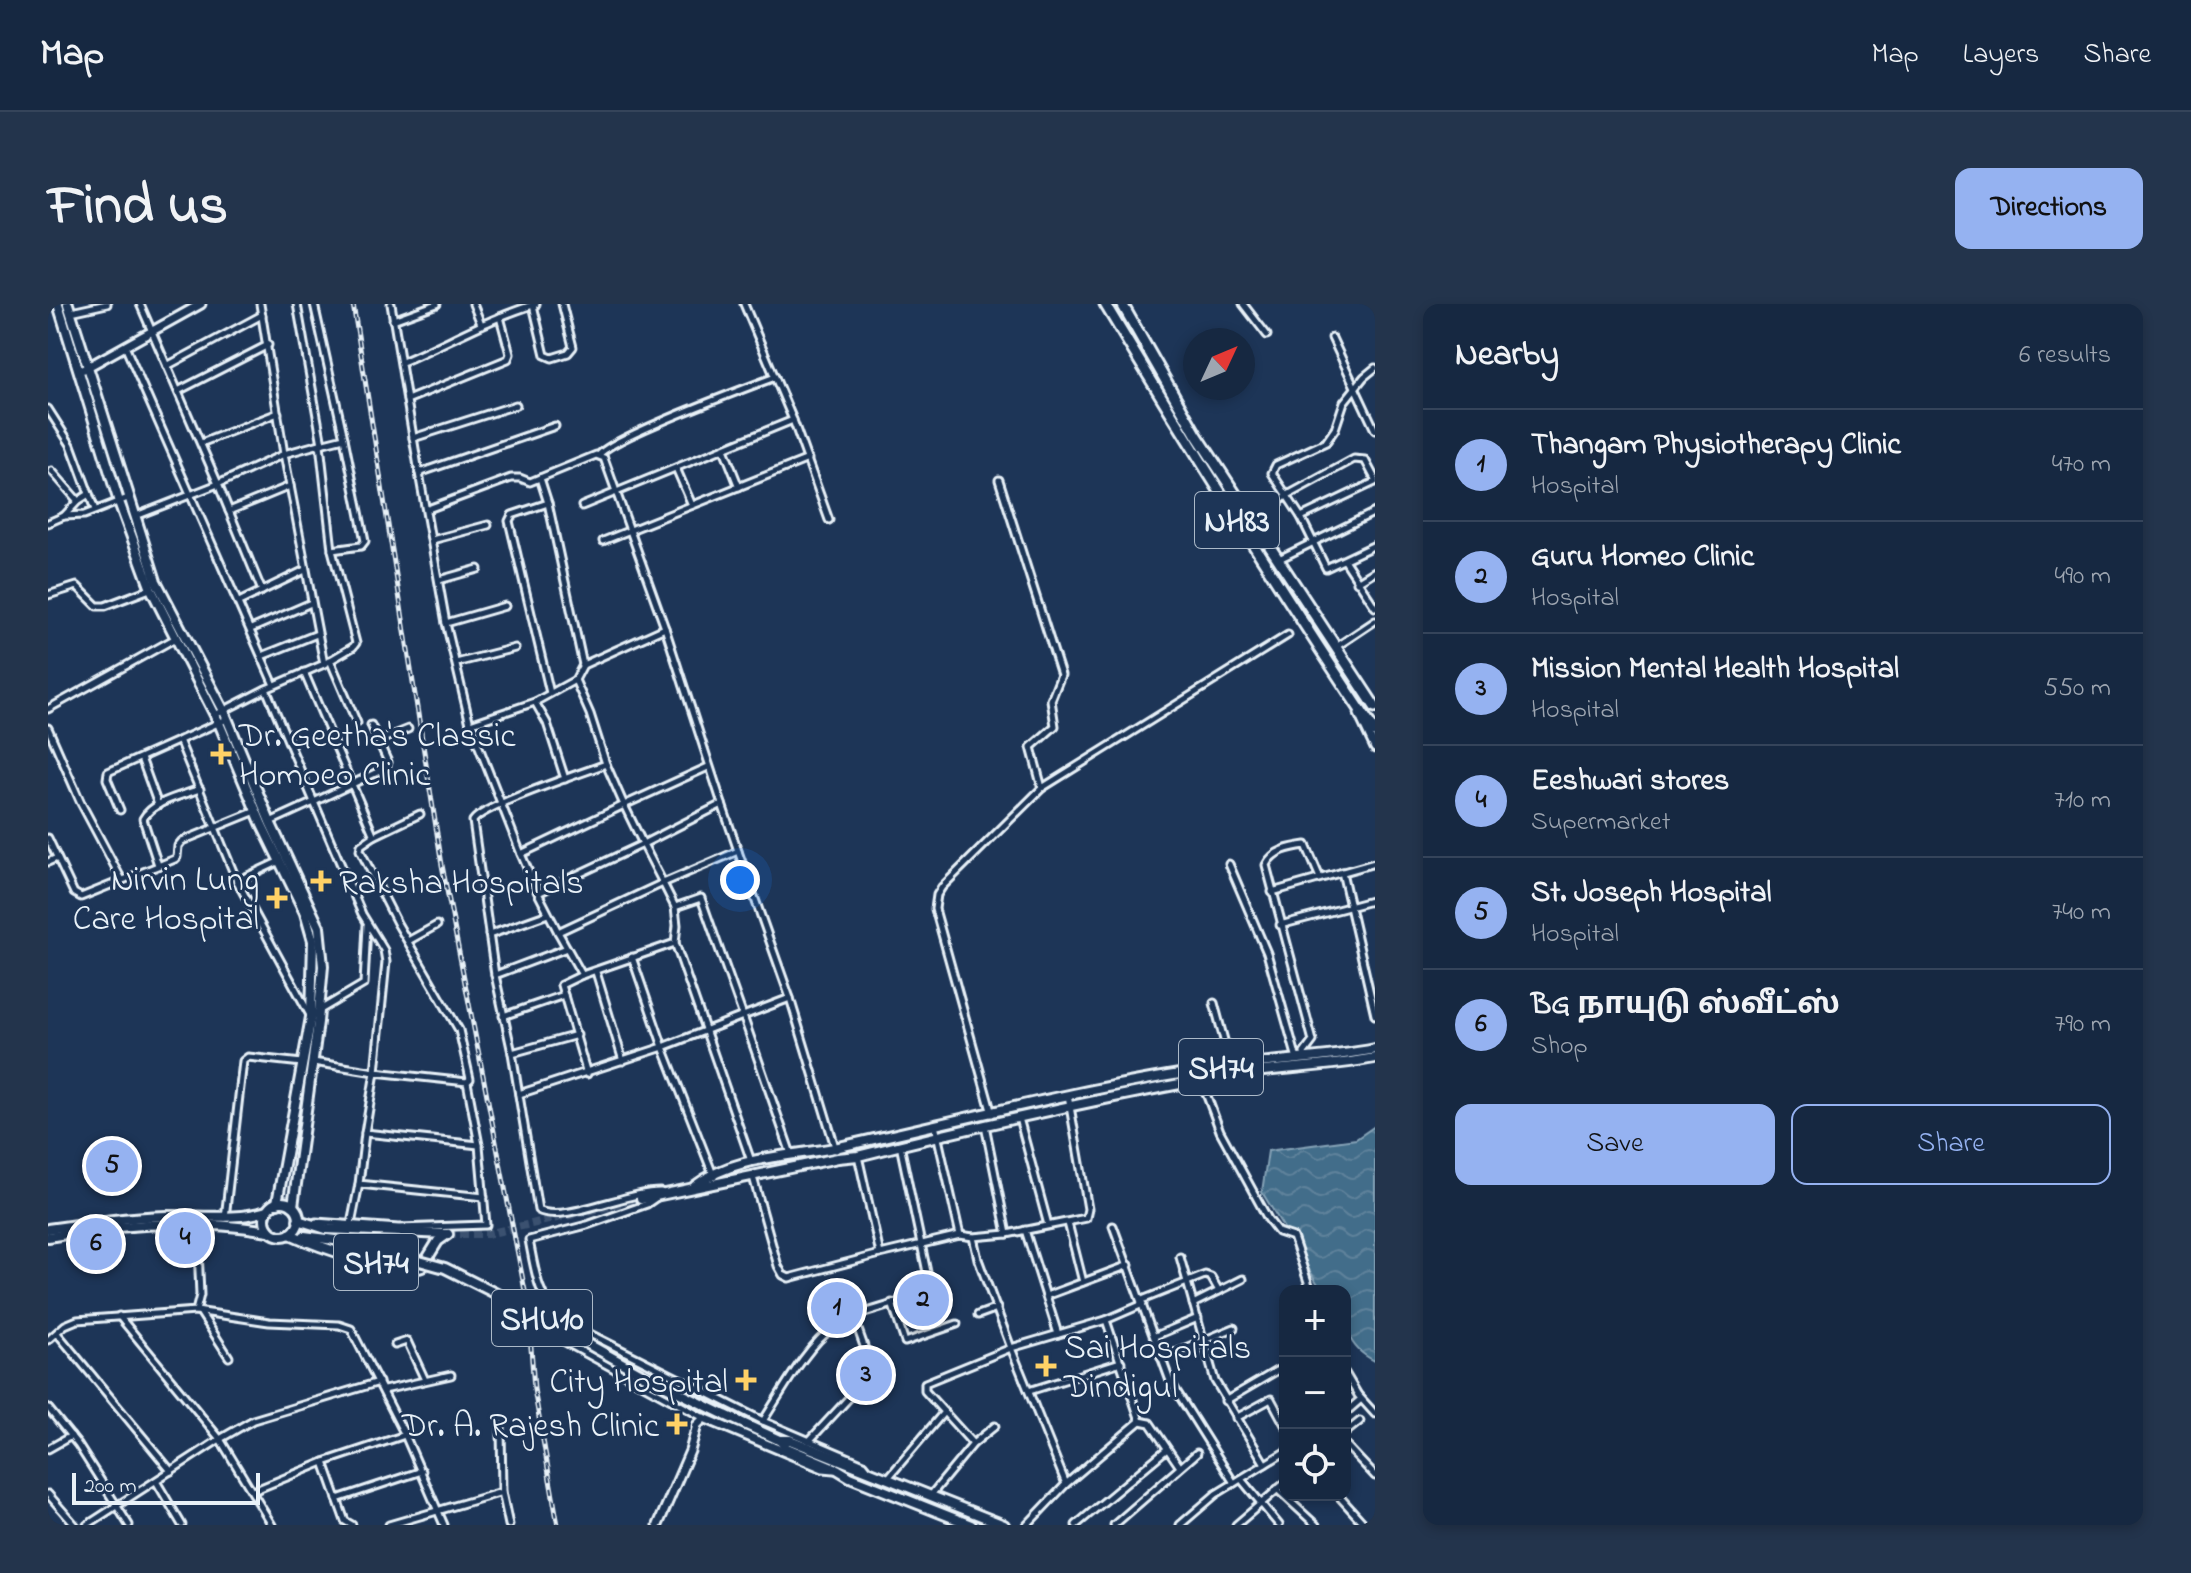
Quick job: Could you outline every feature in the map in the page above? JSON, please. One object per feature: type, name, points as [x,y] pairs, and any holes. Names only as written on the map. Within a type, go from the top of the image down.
[{"type":"highway","name":"NH83","points":[[1105,304],[1302,624],[1375,732]]},
{"type":"highway","name":"NH83","points":[[1122,304],[1196,434],[1375,707]]},
{"type":"main road","points":[[58,304],[83,370],[151,589],[174,639],[221,717],[256,810],[319,927],[323,966],[319,1011],[277,1203]]},
{"type":"main road","points":[[69,308],[83,370]]},
{"type":"main road","points":[[124,500],[135,516],[156,581],[270,822],[313,941],[311,1017],[293,1206],[298,1220],[291,1233]]},
{"type":"main road","name":"SH74","points":[[641,1199],[858,1156],[990,1124],[1201,1080],[1375,1049]]},
{"type":"main road","name":"SH74","points":[[695,1186],[712,1172],[752,1162],[835,1147],[1068,1094],[1231,1066],[1375,1058]]},
{"type":"main road","points":[[48,1229],[120,1218],[250,1216],[267,1211],[277,1203],[285,1202],[293,1206]]},
{"type":"main road","points":[[267,1211],[265,1225],[269,1231]]},
{"type":"main road","name":"SH74","points":[[291,1233],[320,1246],[393,1267],[411,1269],[422,1267],[438,1241],[448,1234],[326,1229],[298,1220]]},
{"type":"main road","name":"SHU10","points":[[298,1220],[321,1238]]},
{"type":"main road","name":"SHU10","points":[[48,1237],[120,1225],[197,1223],[350,1242],[445,1268],[517,1304],[645,1376],[779,1440],[787,1448],[850,1477],[971,1525]]},
{"type":"main road","name":"SHU10","points":[[779,1440],[790,1440],[1004,1525]]},
{"type":"street","points":[[69,308],[107,304]]},
{"type":"street","points":[[140,304],[262,591]]},
{"type":"street","points":[[83,370],[201,304]]},
{"type":"street","points":[[260,304],[317,634],[357,723]]},
{"type":"street","points":[[120,810],[106,775],[111,770],[179,740],[266,689],[327,662],[356,643],[332,550],[321,444],[297,304]]},
{"type":"street","points":[[314,304],[365,541],[361,546],[332,550]]},
{"type":"street","points":[[391,304],[446,623],[470,724],[500,805],[538,893],[582,975]]},
{"type":"street","points":[[393,320],[437,304]]},
{"type":"street","points":[[473,304],[481,324]]},
{"type":"street","points":[[401,362],[447,343],[516,307],[535,304],[545,355],[552,358],[568,353],[573,347],[562,304]]},
{"type":"street","points":[[744,304],[793,420],[829,520]]},
{"type":"street","points":[[1243,304],[1267,335]]},
{"type":"street","points":[[167,366],[262,315]]},
{"type":"street","points":[[407,400],[508,359],[510,354],[500,317]]},
{"type":"street","points":[[1332,338],[1375,430]]},
{"type":"street","points":[[178,391],[268,345]]},
{"type":"street","points":[[125,346],[274,685]]},
{"type":"street","points":[[1375,368],[1341,406],[1335,429],[1326,442],[1274,467],[1272,473],[1301,517],[1326,568],[1375,545]]},
{"type":"street","points":[[428,509],[511,478],[530,482],[599,455],[607,446],[631,435],[775,377]]},
{"type":"street","points":[[413,438],[516,405]]},
{"type":"street","points":[[48,409],[71,445],[95,510]]},
{"type":"street","points":[[201,443],[278,413]]},
{"type":"street","points":[[582,506],[793,420]]},
{"type":"street","points":[[419,473],[555,426]]},
{"type":"street","points":[[135,516],[284,454],[344,438]]},
{"type":"street","points":[[724,449],[739,487]]},
{"type":"street","points":[[599,455],[604,458],[665,628],[708,767],[790,998],[838,1158]]},
{"type":"street","points":[[603,541],[808,459]]},
{"type":"street","points":[[1254,524],[1286,496],[1354,459],[1365,460],[1375,480],[1301,517]]},
{"type":"street","points":[[676,468],[692,505]]},
{"type":"street","points":[[52,471],[78,501]]},
{"type":"street","points":[[540,478],[583,665]]},
{"type":"street","points":[[999,480],[1061,675],[1051,700],[1055,726],[1031,747],[1042,788]]},
{"type":"street","points":[[229,511],[290,486]]},
{"type":"street","points":[[64,516],[89,494]]},
{"type":"street","points":[[48,523],[64,516],[84,515],[124,500]]},
{"type":"street","points":[[548,503],[512,515],[509,521],[550,693]]},
{"type":"street","points":[[1277,560],[1375,512]]},
{"type":"street","points":[[432,540],[488,525]]},
{"type":"street","points":[[1345,561],[1375,607]]},
{"type":"street","points":[[439,580],[478,569]]},
{"type":"street","points":[[239,602],[305,570]]},
{"type":"street","points":[[1357,582],[1375,571]]},
{"type":"street","points":[[48,595],[77,586],[97,606],[105,606],[151,589]]},
{"type":"street","points":[[251,629],[311,603]]},
{"type":"street","points":[[446,623],[505,606]]},
{"type":"street","points":[[1335,647],[1375,621]]},
{"type":"street","points":[[470,724],[535,702],[575,680],[583,665],[665,628]]},
{"type":"street","points":[[262,656],[317,634]]},
{"type":"street","points":[[1007,1234],[990,1124],[992,1112],[935,909],[937,895],[976,850],[1042,788],[1288,635]]},
{"type":"street","points":[[48,709],[174,639]]},
{"type":"street","points":[[456,663],[515,648]]},
{"type":"street","points":[[304,672],[374,836]]},
{"type":"street","points":[[575,680],[624,805],[675,907],[675,943],[703,1031],[752,1162]]},
{"type":"street","points":[[1344,685],[1375,748]]},
{"type":"street","points":[[266,689],[367,923],[384,950],[386,962],[375,1072],[351,1224]]},
{"type":"street","points":[[535,702],[547,723],[565,779]]},
{"type":"street","points":[[270,822],[388,765],[371,725]]},
{"type":"street","points":[[48,728],[81,803],[122,880]]},
{"type":"street","points":[[378,741],[408,729]]},
{"type":"street","points":[[179,740],[237,881],[311,1017]]},
{"type":"street","points":[[141,758],[158,805]]},
{"type":"street","points":[[606,764],[475,816],[472,828],[538,1210],[545,1214],[570,1212],[644,1191],[664,1192]]},
{"type":"street","points":[[521,854],[708,767]]},
{"type":"street","points":[[158,865],[143,819],[145,813],[200,789]]},
{"type":"street","points":[[538,893],[722,804]]},
{"type":"street","points":[[48,838],[77,896],[81,897],[177,857],[182,841],[256,810]]},
{"type":"street","points":[[298,1220],[399,1228],[486,1225],[479,1145],[467,1082],[470,1079],[459,1030],[360,850],[361,845],[374,836],[420,814]]},
{"type":"street","points":[[1301,1063],[1313,1041],[1266,865],[1280,851],[1308,846],[1320,878]]},
{"type":"street","points":[[558,932],[738,851]]},
{"type":"street","points":[[48,862],[57,858]]},
{"type":"street","points":[[237,881],[284,859]]},
{"type":"street","points":[[1272,892],[1375,863]]},
{"type":"street","points":[[1229,864],[1267,953],[1301,1063]]},
{"type":"street","points":[[1342,872],[1375,1015]]},
{"type":"street","points":[[675,907],[698,898],[703,900],[791,1155]]},
{"type":"street","points":[[1280,925],[1375,900]]},
{"type":"street","points":[[489,935],[548,914]]},
{"type":"street","points":[[319,1011],[364,984],[367,923]]},
{"type":"street","points":[[408,941],[437,925]]},
{"type":"street","points":[[587,1074],[561,985],[675,943]]},
{"type":"street","points":[[495,975],[567,948]]},
{"type":"street","points":[[632,957],[663,1047],[717,1184]]},
{"type":"street","points":[[596,972],[623,1061]]},
{"type":"street","points":[[503,1016],[564,995]]},
{"type":"street","points":[[519,1094],[587,1074],[790,998]]},
{"type":"street","points":[[1214,1003],[1231,1066]]},
{"type":"street","points":[[512,1053],[577,1035]]},
{"type":"street","points":[[225,1218],[243,1061],[248,1057],[467,1082]]},
{"type":"street","points":[[1201,1080],[1220,1131],[1268,1219],[1278,1232],[1293,1237],[1309,1285]]},
{"type":"street","points":[[753,1177],[769,1240],[783,1275],[789,1278],[960,1235],[1007,1234],[1068,1223],[1086,1218],[1088,1209],[1068,1094]]},
{"type":"street","points":[[1019,1118],[1048,1225]]},
{"type":"street","points":[[935,1125],[960,1235]]},
{"type":"street","points":[[365,1133],[479,1145]]},
{"type":"street","points":[[763,1421],[792,1376],[835,1326],[913,1297],[928,1287],[922,1244],[900,1145]]},
{"type":"street","points":[[858,1156],[880,1254]]},
{"type":"street","points":[[359,1184],[484,1197]]},
{"type":"street","points":[[664,1192],[647,1204],[529,1240],[538,1285],[547,1306],[560,1319],[763,1421],[864,1464],[874,1475]]},
{"type":"street","points":[[197,1223],[198,1311],[229,1357]]},
{"type":"street","points":[[1068,1223],[1083,1282]]},
{"type":"street","points":[[1113,1226],[1170,1381],[1238,1481],[1261,1502],[1279,1525]]},
{"type":"street","points":[[1025,1230],[1058,1334]]},
{"type":"street","points":[[973,1237],[1011,1348],[1066,1484]]},
{"type":"street","points":[[1180,1257],[1210,1368],[1225,1401],[1265,1464]]},
{"type":"street","points":[[1046,1296],[1129,1265]]},
{"type":"street","points":[[973,1444],[925,1391],[925,1383],[1011,1348],[1106,1320],[1205,1275],[1211,1277],[1219,1291]]},
{"type":"street","points":[[1193,1304],[1243,1279]]},
{"type":"street","points":[[892,1303],[905,1342],[957,1324]]},
{"type":"street","points":[[978,1315],[997,1308]]},
{"type":"street","points":[[48,1340],[70,1322],[198,1311],[269,1322],[346,1326],[354,1331],[384,1390],[444,1525]]},
{"type":"street","points":[[119,1316],[220,1439],[272,1525]]},
{"type":"street","points":[[854,1318],[872,1369]]},
{"type":"street","points":[[1155,1336],[1198,1318]]},
{"type":"street","points":[[560,1319],[554,1336],[704,1418],[823,1468],[837,1469]]},
{"type":"street","points":[[1106,1320],[1140,1421]]},
{"type":"street","points":[[1161,1358],[1234,1328]]},
{"type":"street","points":[[57,1333],[171,1471]]},
{"type":"street","points":[[395,1345],[407,1341],[425,1380]]},
{"type":"street","points":[[1029,1391],[1121,1362]]},
{"type":"street","points":[[645,1386],[653,1366]]},
{"type":"street","points":[[1225,1401],[1279,1370]]},
{"type":"street","points":[[384,1390],[451,1375]]},
{"type":"street","points":[[87,1525],[253,1420],[379,1382]]},
{"type":"street","points":[[1351,1383],[1375,1414]]},
{"type":"street","points":[[809,1441],[861,1385]]},
{"type":"street","points":[[1236,1418],[1271,1399],[1279,1414]]},
{"type":"street","points":[[1351,1406],[1361,1399]]},
{"type":"street","points":[[48,1408],[71,1436],[129,1525]]},
{"type":"street","points":[[886,1480],[944,1412]]},
{"type":"street","points":[[658,1525],[690,1451],[697,1425],[704,1418]]},
{"type":"street","points":[[1140,1421],[1150,1423],[1180,1467]]},
{"type":"street","points":[[1027,1525],[1066,1484],[1140,1421]]},
{"type":"street","points":[[1350,1429],[1360,1421]]},
{"type":"street","points":[[931,1496],[973,1444],[995,1426]]},
{"type":"street","points":[[501,1427],[502,1492],[509,1525]]},
{"type":"street","points":[[253,1491],[324,1462],[405,1435]]},
{"type":"street","points":[[48,1449],[71,1436]]},
{"type":"street","points":[[1076,1525],[1167,1449]]},
{"type":"street","points":[[1351,1450],[1375,1476]]},
{"type":"street","points":[[1114,1525],[1197,1453]]},
{"type":"street","points":[[1180,1525],[1216,1494],[1279,1456]]},
{"type":"street","points":[[324,1462],[345,1521],[352,1525]]},
{"type":"street","points":[[337,1499],[422,1471]]},
{"type":"street","points":[[156,1481],[182,1525]]},
{"type":"street","points":[[1236,1525],[1277,1489],[1316,1525]]},
{"type":"street","points":[[389,1525],[502,1492]]},
{"type":"street","points":[[48,1494],[75,1525]]},
{"type":"street","points":[[1343,1501],[1365,1525]]},
{"type":"water","points":[[1375,1126],[1375,1361],[1351,1340],[1351,1285],[1318,1285],[1262,1192],[1268,1151],[1356,1139]]},
{"type":"tunnel","points":[[448,1234],[487,1234],[641,1199]]},
{"type":"railway","points":[[353,304],[442,865],[528,1306],[534,1389],[558,1525]]},
{"type":"place","name":"Dr. Geetha's Classic Homoeo Clinic","points":[[221,754]]},
{"type":"place","name":"Raksha Hospitals","points":[[321,881]]},
{"type":"place","name":"Nirvin Lung Care Hospital","points":[[277,898]]},
{"type":"place","name":"St. Joseph Hospital","points":[[112,1166]]},
{"type":"place","name":"Eeshwari stores","points":[[185,1238]]},
{"type":"place","name":"BG நாயுடு ஸ்வீட்ஸ்","points":[[96,1244]]},
{"type":"place","name":"Guru Homeo Clinic","points":[[923,1300]]},
{"type":"place","name":"Thangam Physiotherapy Clinic","points":[[837,1308]]},
{"type":"place","name":"Sai Hospitals Dindigul","points":[[1046,1366]]},
{"type":"place","name":"Mission Mental Health Hospital","points":[[866,1375]]},
{"type":"place","name":"City Hospital","points":[[746,1380]]},
{"type":"place","name":"Dr. A. Rajesh Clinic","points":[[677,1424]]}]
